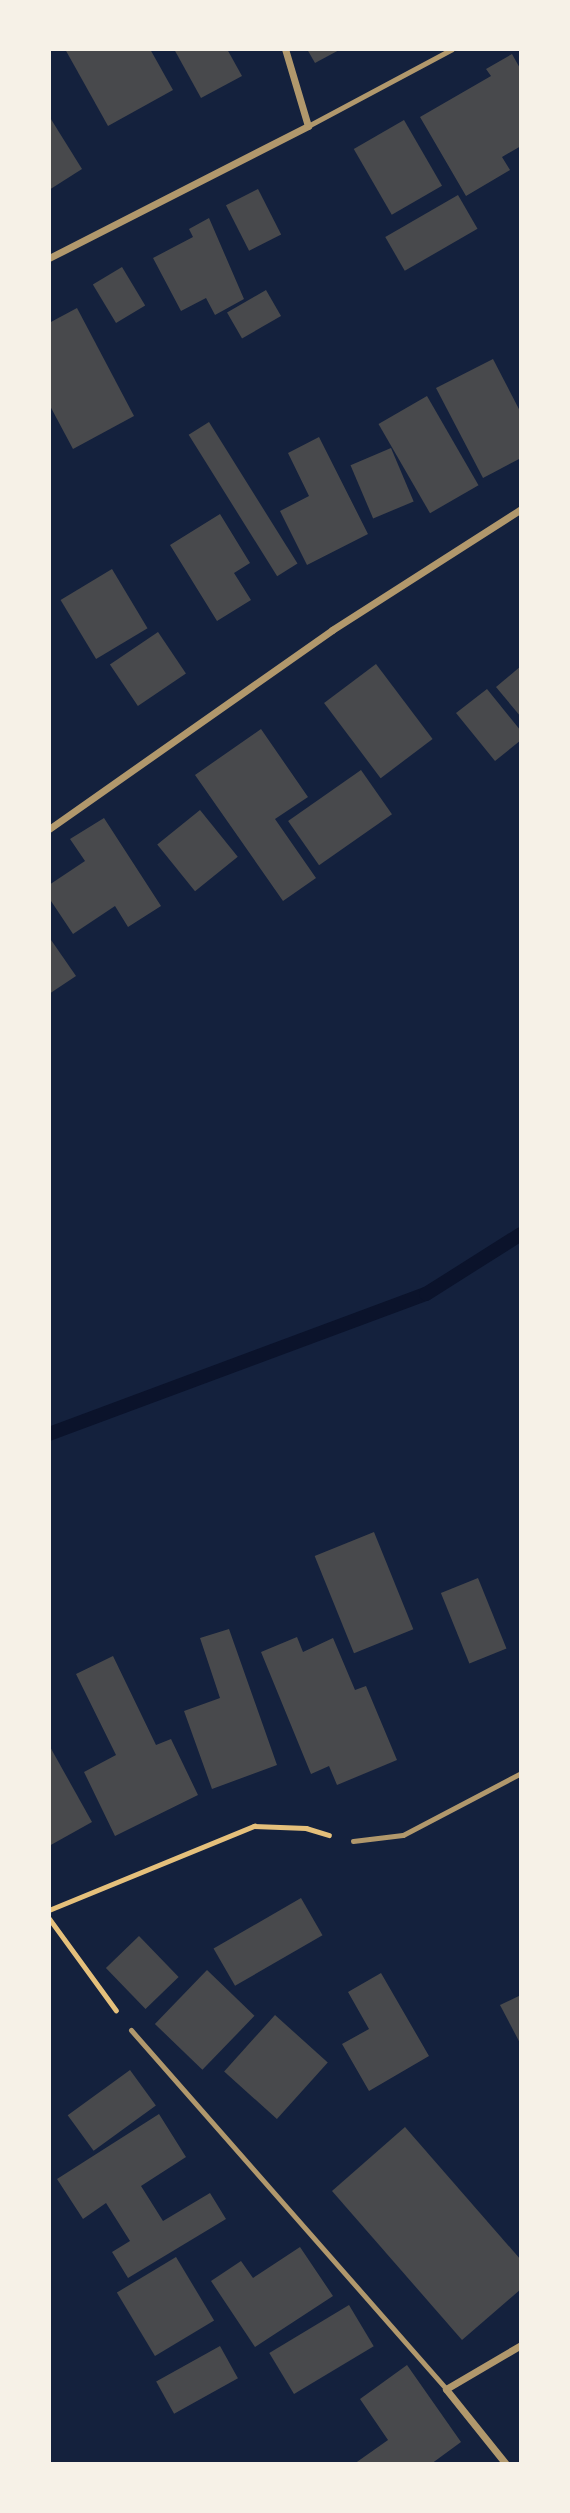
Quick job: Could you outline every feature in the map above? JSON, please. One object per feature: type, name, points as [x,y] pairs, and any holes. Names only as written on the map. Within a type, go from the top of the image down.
[{"type":"street","points":[[49,258],[307,126],[285,49]]},
{"type":"street","points":[[49,830],[332,631],[521,509]]},
{"type":"street","points":[[506,2464],[446,2389],[521,2346]]},
{"type":"lane","points":[[307,126],[452,49]]},
{"type":"lane","points":[[353,1841],[403,1835],[521,1773]]},
{"type":"lane","points":[[131,2030],[446,2389]]},
{"type":"path","points":[[49,1910],[254,1826],[306,1828],[353,1841]]},
{"type":"path","points":[[49,1918],[131,2030]]},
{"type":"building","points":[[65,49],[150,49],[173,90],[108,126]]},
{"type":"building","points":[[174,49],[227,49],[242,76],[201,98]]},
{"type":"building","points":[[307,49],[341,49],[315,63]]},
{"type":"building","points":[[512,54],[521,70],[521,146],[502,157],[510,170],[466,196],[420,117],[491,76],[486,69]]},
{"type":"building","points":[[49,116],[82,169],[49,190]]},
{"type":"building","points":[[404,120],[442,186],[392,215],[354,149]]},
{"type":"building","points":[[258,189],[281,234],[249,251],[226,205]]},
{"type":"building","points":[[458,195],[478,229],[405,271],[385,237]]},
{"type":"building","points":[[209,218],[244,299],[215,315],[206,298],[181,311],[153,258],[193,237],[189,229]]},
{"type":"building","points":[[122,267],[145,306],[116,323],[93,285]]},
{"type":"building","points":[[266,290],[281,316],[242,338],[227,312]]},
{"type":"building","points":[[77,308],[134,416],[73,449],[49,404],[49,323]]},
{"type":"building","points":[[493,359],[521,413],[521,458],[483,478],[436,388]]},
{"type":"building","points":[[427,396],[478,485],[430,513],[379,424]]},
{"type":"building","points":[[209,422],[297,564],[277,576],[189,435]]},
{"type":"building","points":[[319,437],[368,534],[307,565],[280,511],[309,496],[288,453]]},
{"type":"building","points":[[391,448],[414,501],[373,519],[350,465]]},
{"type":"building","points":[[220,514],[250,563],[234,573],[251,600],[217,621],[170,545]]},
{"type":"building","points":[[112,569],[148,628],[96,659],[61,600]]},
{"type":"building","points":[[158,632],[186,673],[138,706],[110,664]]},
{"type":"building","points":[[376,664],[433,739],[381,778],[324,703]]},
{"type":"building","points":[[521,666],[521,717],[496,687]]},
{"type":"building","points":[[487,689],[521,731],[521,740],[495,761],[456,713]]},
{"type":"building","points":[[261,729],[308,797],[275,819],[316,878],[283,901],[195,775]]},
{"type":"building","points":[[361,770],[392,814],[319,865],[288,821]]},
{"type":"building","points":[[200,810],[238,857],[195,891],[157,845]]},
{"type":"building","points":[[104,818],[161,906],[128,927],[115,906],[73,934],[49,898],[49,885],[85,861],[70,839]]},
{"type":"building","points":[[49,937],[76,976],[49,994]]},
{"type":"building","points":[[374,1532],[413,1629],[354,1653],[315,1556]]},
{"type":"building","points":[[478,1578],[506,1648],[469,1663],[441,1593]]},
{"type":"building","points":[[229,1629],[277,1765],[212,1789],[184,1711],[220,1698],[200,1638]]},
{"type":"building","points":[[297,1637],[303,1652],[333,1638],[355,1690],[366,1686],[397,1760],[337,1785],[329,1766],[311,1774],[261,1652]]},
{"type":"building","points":[[113,1656],[156,1745],[171,1739],[198,1795],[115,1836],[84,1772],[116,1755],[76,1674]]},
{"type":"building","points":[[49,1745],[92,1822],[49,1846]]},
{"type":"building","points":[[301,1898],[322,1935],[235,1986],[214,1949]]},
{"type":"building","points":[[139,1936],[179,1977],[146,2009],[106,1968]]},
{"type":"building","points":[[207,1970],[254,2016],[202,2070],[155,2024]]},
{"type":"building","points":[[381,1973],[429,2056],[369,2091],[342,2044],[369,2029],[348,1992]]},
{"type":"building","points":[[521,1995],[521,2045],[500,2005]]},
{"type":"building","points":[[275,2015],[328,2063],[277,2119],[224,2071]]},
{"type":"building","points":[[130,2070],[156,2106],[94,2151],[68,2115]]},
{"type":"building","points":[[159,2114],[186,2157],[141,2186],[163,2221],[210,2193],[226,2219],[128,2278],[112,2252],[130,2241],[106,2203],[83,2219],[57,2179]]},
{"type":"building","points":[[405,2127],[521,2260],[521,2289],[462,2340],[332,2191]]},
{"type":"building","points":[[300,2247],[333,2296],[255,2347],[211,2281],[241,2261],[253,2278]]},
{"type":"building","points":[[176,2257],[214,2320],[155,2356],[117,2293]]},
{"type":"building","points":[[349,2305],[374,2346],[294,2394],[269,2353]]},
{"type":"building","points":[[220,2346],[238,2378],[174,2414],[156,2381]]},
{"type":"building","points":[[407,2365],[461,2442],[431,2464],[354,2464],[388,2440],[360,2399]]},
{"type":"waterway","points":[[49,1434],[426,1294],[521,1234]]}]
